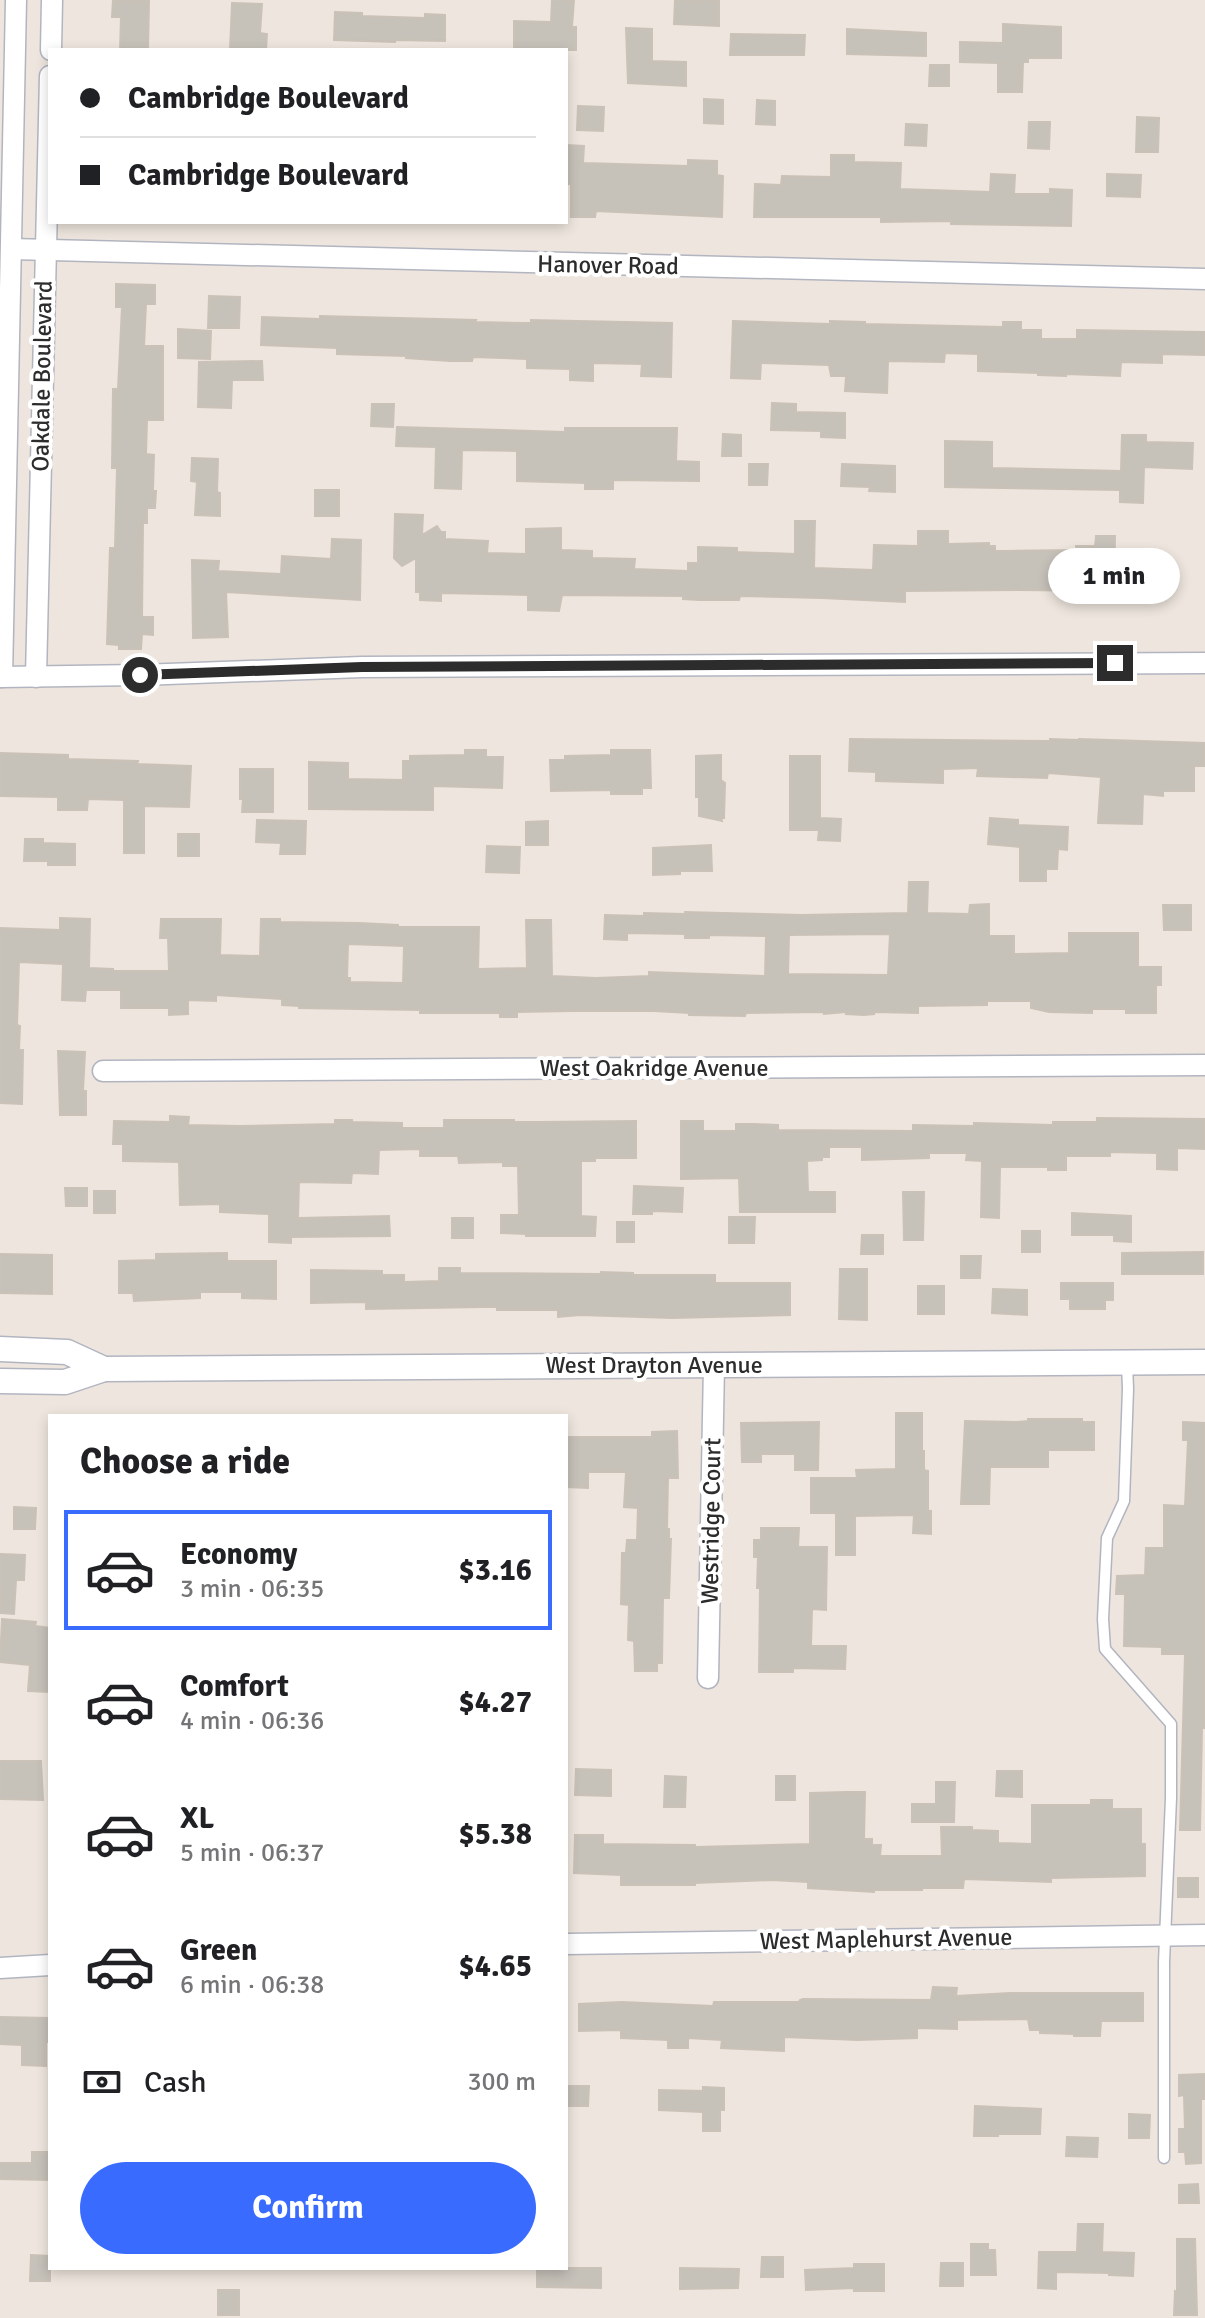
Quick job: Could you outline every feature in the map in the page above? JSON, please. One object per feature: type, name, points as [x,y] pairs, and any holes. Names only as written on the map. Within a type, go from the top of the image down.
[{"type":"street","name":"Oakdale Boulevard","points":[[1,677],[16,0]]},
{"type":"street","points":[[51,48],[52,0]]},
{"type":"street","name":"Oakdale Boulevard","points":[[36,677],[48,146]]},
{"type":"street","name":"Hanover Road","points":[[11,249],[1205,279]]},
{"type":"street","points":[[1,677],[378,667],[1205,663]]},
{"type":"street","name":"West Oakridge Avenue","points":[[103,1071],[1205,1065]]},
{"type":"street","name":"West Drayton Avenue","points":[[0,1349],[67,1352],[104,1369]]},
{"type":"street","name":"West Drayton Avenue","points":[[0,1381],[65,1382],[104,1369],[1205,1362]]},
{"type":"street","name":"Westridge Court","points":[[708,1678],[714,1365]]},
{"type":"street","name":"West Maplehurst Avenue","points":[[568,1944],[1205,1935]]},
{"type":"street","points":[[0,1968],[48,1965]]},
{"type":"lane","points":[[1126,1362],[1124,1501],[1107,1538],[1103,1619],[1105,1649],[1171,1724],[1165,1935],[1164,2158]]},
{"type":"building","points":[[113,0],[149,0],[148,48],[120,48],[121,17],[112,17]]},
{"type":"building","points":[[552,0],[574,0],[572,27],[576,27],[576,50],[514,48],[514,21],[551,22]]},
{"type":"building","points":[[675,0],[719,0],[719,26],[674,24]]},
{"type":"building","points":[[232,3],[262,4],[260,33],[267,34],[266,48],[230,48]]},
{"type":"building","points":[[335,12],[425,18],[425,14],[445,15],[445,41],[334,40]]},
{"type":"building","points":[[1003,24],[1061,27],[1061,58],[1028,58],[1028,62],[1023,62],[1022,92],[998,92],[998,63],[960,62],[960,42],[1003,43]]},
{"type":"building","points":[[626,28],[652,29],[652,61],[686,62],[686,86],[628,83]]},
{"type":"building","points":[[847,29],[926,33],[926,56],[847,54]]},
{"type":"building","points":[[731,34],[805,35],[804,55],[730,55]]},
{"type":"building","points":[[930,65],[949,65],[949,86],[929,86]]},
{"type":"building","points":[[704,99],[723,100],[723,124],[704,123]]},
{"type":"building","points":[[757,100],[775,101],[775,125],[756,124]]},
{"type":"building","points":[[578,106],[604,107],[603,131],[577,130]]},
{"type":"building","points":[[1137,117],[1159,118],[1158,152],[1136,152]]},
{"type":"building","points":[[1029,122],[1050,122],[1049,149],[1028,148]]},
{"type":"building","points":[[906,124],[927,125],[926,146],[905,145]]},
{"type":"building","points":[[568,145],[584,146],[583,163],[688,166],[688,160],[717,161],[717,175],[723,176],[722,217],[596,211],[595,217],[571,217],[571,184],[568,184]]},
{"type":"building","points":[[831,155],[854,155],[854,162],[901,163],[900,189],[990,192],[991,174],[1015,175],[1014,194],[1050,194],[1050,189],[1072,190],[1071,226],[951,224],[951,221],[881,222],[881,217],[754,217],[755,184],[781,185],[782,176],[831,177]]},
{"type":"building","points":[[1107,174],[1141,175],[1140,197],[1107,196]]},
{"type":"building","points":[[116,284],[155,285],[155,304],[146,304],[144,346],[163,346],[163,420],[147,420],[146,454],[154,455],[155,508],[147,508],[147,523],[143,523],[142,617],[153,617],[153,635],[142,634],[141,649],[119,649],[119,645],[107,644],[110,548],[115,548],[117,468],[112,468],[113,389],[118,389],[122,307],[116,307]]},
{"type":"building","points":[[209,296],[240,297],[239,328],[208,328]]},
{"type":"building","points":[[320,316],[475,322],[672,323],[671,377],[641,376],[642,364],[593,363],[593,381],[570,380],[570,369],[527,368],[527,359],[473,357],[472,361],[450,361],[337,354],[337,348],[261,345],[262,317],[320,319]]},
{"type":"building","points":[[733,321],[1003,327],[1003,322],[1021,322],[1021,330],[1041,330],[1041,339],[1077,339],[1077,330],[1205,332],[1205,355],[1162,354],[1162,363],[1121,362],[1120,376],[1066,376],[978,371],[978,354],[945,353],[944,362],[888,361],[887,393],[845,391],[846,376],[831,376],[829,365],[761,363],[760,379],[731,378]]},
{"type":"building","points":[[178,329],[211,331],[210,359],[178,358]]},
{"type":"building","points":[[262,361],[263,380],[232,380],[231,408],[198,407],[199,362]]},
{"type":"building","points":[[772,403],[796,404],[796,412],[845,413],[845,438],[821,437],[821,431],[771,430]]},
{"type":"building","points":[[372,404],[394,404],[393,427],[371,426]]},
{"type":"building","points":[[397,427],[565,432],[565,428],[677,428],[676,461],[699,462],[699,481],[613,480],[613,489],[585,489],[585,483],[517,481],[517,451],[462,450],[461,489],[435,488],[436,447],[396,446]]},
{"type":"building","points":[[723,434],[741,435],[741,456],[722,456]]},
{"type":"building","points":[[1122,435],[1146,435],[1146,442],[1193,443],[1192,469],[1144,467],[1143,503],[1120,502],[1120,490],[945,487],[945,441],[992,442],[992,468],[1121,471]]},
{"type":"building","points":[[192,458],[218,459],[220,516],[195,515],[197,482],[191,481]]},
{"type":"building","points":[[749,464],[768,464],[767,485],[749,485]]},
{"type":"building","points":[[842,464],[895,466],[895,492],[841,486]]},
{"type":"building","points":[[315,490],[339,490],[339,516],[315,516]]},
{"type":"building","points":[[395,514],[423,515],[422,535],[437,526],[445,532],[445,539],[488,541],[487,553],[526,554],[526,529],[561,528],[561,550],[592,551],[592,558],[635,559],[634,569],[688,571],[688,563],[698,563],[698,547],[795,554],[795,521],[815,521],[814,568],[873,570],[874,545],[918,546],[918,531],[948,531],[948,544],[989,543],[989,546],[995,546],[995,551],[1076,550],[1076,546],[1095,546],[1096,536],[1115,536],[1114,591],[905,591],[905,602],[740,596],[739,600],[699,600],[683,599],[683,596],[562,595],[559,611],[528,610],[528,595],[441,593],[441,601],[420,600],[420,592],[416,592],[416,558],[402,566],[394,558]]},
{"type":"building","points":[[332,539],[361,540],[360,600],[226,592],[228,637],[193,638],[192,560],[219,561],[218,571],[281,574],[282,556],[331,559]]},
{"type":"building","points":[[850,739],[1079,739],[1205,743],[1205,766],[1194,766],[1194,791],[1163,791],[1163,796],[1143,794],[1142,824],[1098,823],[1101,777],[1048,773],[1047,778],[977,776],[978,768],[943,769],[943,783],[876,781],[876,772],[849,771]]},
{"type":"building","points":[[465,750],[486,750],[486,757],[503,757],[502,788],[433,786],[433,810],[309,809],[309,762],[348,763],[348,779],[403,780],[403,761],[410,761],[410,756],[465,755]]},
{"type":"building","points":[[611,750],[650,750],[651,788],[642,788],[642,794],[611,794],[611,790],[551,791],[550,760],[565,760],[565,756],[611,755]]},
{"type":"building","points":[[0,753],[68,755],[68,759],[191,766],[189,807],[144,806],[144,853],[124,853],[124,800],[88,799],[87,810],[58,810],[58,797],[0,796]]},
{"type":"building","points":[[721,755],[721,780],[725,783],[722,821],[699,816],[699,797],[696,797],[696,756]]},
{"type":"building","points":[[790,756],[820,756],[820,818],[841,819],[840,841],[818,840],[819,830],[790,830]]},
{"type":"building","points":[[240,769],[273,769],[273,812],[242,812]]},
{"type":"building","points":[[990,818],[1018,820],[1018,825],[1068,827],[1067,850],[1058,849],[1057,869],[1046,869],[1046,881],[1020,881],[1020,847],[988,844]]},
{"type":"building","points":[[257,820],[306,821],[305,854],[280,854],[281,843],[256,842]]},
{"type":"building","points":[[548,821],[548,845],[526,845],[526,822]]},
{"type":"building","points":[[178,834],[199,834],[199,856],[178,856]]},
{"type":"building","points":[[25,839],[75,844],[75,865],[24,861]]},
{"type":"building","points":[[711,845],[712,871],[653,875],[653,848]]},
{"type":"building","points":[[487,846],[520,847],[519,873],[486,872]]},
{"type":"building","points":[[909,882],[928,882],[927,913],[969,914],[970,905],[989,904],[989,936],[1014,936],[1014,954],[1069,953],[1069,933],[1138,933],[1138,967],[1161,967],[1161,985],[1156,985],[1156,1013],[1126,1013],[1126,1009],[1092,1009],[1092,1013],[1049,1012],[1031,1008],[1031,1001],[987,1001],[987,1005],[918,1006],[918,1013],[874,1012],[864,1015],[846,1012],[746,1013],[745,1016],[572,1011],[517,1012],[517,1017],[500,1017],[500,1013],[299,1008],[282,1005],[282,999],[216,995],[216,1001],[188,1000],[188,1014],[169,1015],[169,1008],[121,1008],[121,990],[86,990],[85,1001],[62,1000],[63,964],[19,962],[17,1025],[20,1026],[19,1050],[23,1050],[22,1104],[0,1103],[0,928],[60,930],[60,918],[90,919],[89,968],[169,971],[168,938],[160,938],[161,919],[221,919],[220,955],[260,956],[261,919],[398,927],[479,927],[478,969],[527,968],[526,920],[551,920],[552,976],[649,976],[649,972],[765,976],[766,936],[709,935],[709,938],[685,938],[685,934],[627,933],[627,940],[604,939],[605,915],[644,916],[644,913],[685,912],[802,915],[908,913]],"holes":[[[890,934],[888,975],[788,974],[789,935]],[[348,944],[404,946],[403,983],[350,982],[347,978]]]},
{"type":"building","points":[[1163,905],[1191,905],[1191,930],[1164,930]]},
{"type":"building","points":[[58,1051],[85,1052],[83,1091],[86,1091],[86,1115],[60,1115]]},
{"type":"building","points":[[170,1116],[189,1117],[188,1125],[335,1124],[335,1120],[352,1120],[402,1123],[402,1128],[444,1128],[444,1120],[636,1121],[636,1158],[581,1161],[581,1216],[596,1217],[595,1236],[501,1233],[501,1215],[519,1215],[518,1166],[503,1166],[503,1162],[459,1163],[458,1156],[420,1156],[420,1149],[379,1150],[378,1174],[352,1173],[351,1183],[299,1182],[298,1218],[389,1216],[390,1236],[291,1237],[291,1243],[269,1242],[269,1214],[220,1212],[220,1204],[180,1205],[179,1162],[123,1161],[123,1144],[113,1144],[114,1121],[170,1122]]},
{"type":"building","points":[[1097,1118],[1205,1119],[1205,1149],[1177,1148],[1177,1170],[1157,1169],[1157,1153],[1110,1152],[1110,1156],[1066,1156],[1066,1170],[1000,1167],[999,1218],[981,1217],[982,1161],[966,1160],[967,1153],[929,1153],[929,1158],[862,1160],[862,1147],[829,1147],[829,1157],[807,1161],[808,1192],[835,1192],[835,1212],[740,1212],[739,1178],[681,1179],[681,1121],[703,1121],[703,1131],[736,1131],[736,1124],[755,1124],[778,1125],[778,1130],[913,1131],[913,1125],[1053,1125],[1053,1122],[1097,1122]]},
{"type":"building","points":[[634,1186],[683,1188],[682,1212],[633,1214]]},
{"type":"building","points":[[65,1188],[87,1188],[87,1206],[66,1206]]},
{"type":"building","points":[[94,1191],[115,1191],[115,1213],[94,1213]]},
{"type":"building","points":[[903,1192],[924,1192],[923,1240],[904,1240]]},
{"type":"building","points":[[1072,1213],[1131,1216],[1131,1242],[1114,1241],[1114,1235],[1072,1235]]},
{"type":"building","points":[[729,1217],[755,1217],[754,1243],[729,1243]]},
{"type":"building","points":[[452,1218],[473,1218],[473,1238],[452,1238]]},
{"type":"building","points":[[617,1222],[634,1222],[634,1242],[617,1242]]},
{"type":"building","points":[[1022,1231],[1040,1231],[1040,1252],[1022,1252]]},
{"type":"building","points":[[862,1235],[883,1235],[883,1254],[861,1254]]},
{"type":"building","points":[[1203,1252],[1203,1274],[1122,1274],[1122,1253]]},
{"type":"building","points":[[227,1253],[227,1261],[276,1261],[276,1299],[242,1298],[242,1292],[200,1292],[200,1298],[134,1301],[133,1293],[119,1293],[119,1261],[156,1260],[156,1254]]},
{"type":"building","points":[[0,1254],[52,1255],[52,1294],[0,1293]]},
{"type":"building","points":[[961,1256],[981,1256],[980,1278],[961,1278]]},
{"type":"building","points":[[439,1268],[460,1268],[460,1273],[715,1275],[715,1283],[790,1283],[790,1315],[558,1317],[558,1310],[497,1310],[497,1307],[366,1309],[366,1302],[311,1303],[311,1270],[382,1271],[382,1275],[404,1275],[404,1282],[439,1281]]},
{"type":"building","points":[[840,1269],[867,1269],[867,1320],[839,1319]]},
{"type":"building","points":[[1061,1283],[1113,1283],[1113,1300],[1105,1300],[1105,1309],[1070,1309],[1070,1299],[1061,1299]]},
{"type":"building","points":[[918,1286],[944,1286],[944,1314],[918,1314]]},
{"type":"building","points":[[993,1289],[1027,1290],[1027,1315],[992,1313]]},
{"type":"building","points":[[896,1413],[922,1413],[922,1451],[924,1470],[928,1471],[931,1534],[913,1533],[914,1515],[855,1516],[855,1555],[836,1555],[836,1513],[811,1513],[811,1478],[857,1478],[856,1470],[896,1469]]},
{"type":"building","points":[[1028,1419],[1082,1419],[1082,1422],[1094,1422],[1094,1450],[1048,1450],[1048,1467],[990,1467],[989,1504],[961,1504],[965,1421],[1017,1422]]},
{"type":"building","points":[[819,1422],[818,1470],[795,1470],[795,1454],[761,1454],[761,1462],[742,1462],[741,1423]]},
{"type":"building","points":[[1183,1422],[1205,1423],[1205,1728],[1202,1728],[1200,1830],[1180,1830],[1185,1654],[1162,1654],[1162,1647],[1124,1646],[1125,1594],[1116,1594],[1117,1576],[1145,1575],[1146,1548],[1164,1548],[1164,1505],[1185,1506],[1188,1440],[1183,1440]]},
{"type":"building","points":[[677,1431],[678,1478],[668,1478],[667,1529],[671,1539],[669,1598],[663,1598],[662,1663],[657,1663],[657,1671],[635,1671],[634,1641],[628,1640],[629,1605],[621,1604],[622,1553],[626,1553],[627,1540],[637,1540],[638,1508],[624,1507],[626,1472],[588,1472],[588,1488],[568,1487],[568,1437],[652,1437],[652,1432]]},
{"type":"building","points":[[14,1507],[36,1508],[35,1529],[14,1529]]},
{"type":"building","points":[[761,1528],[799,1528],[798,1547],[827,1547],[826,1610],[812,1609],[811,1646],[846,1646],[845,1669],[793,1668],[793,1672],[759,1672],[760,1588],[757,1588],[758,1557],[754,1557],[754,1540],[761,1540]]},
{"type":"building","points":[[0,1554],[25,1555],[24,1580],[16,1580],[14,1614],[0,1613]]},
{"type":"building","points":[[2,1619],[36,1622],[35,1626],[48,1628],[48,1692],[28,1691],[30,1665],[0,1662]]},
{"type":"building","points":[[0,1761],[41,1761],[43,1800],[0,1799]]},
{"type":"building","points":[[576,1769],[611,1770],[611,1796],[575,1795]]},
{"type":"building","points":[[997,1771],[1022,1771],[1022,1797],[996,1796]]},
{"type":"building","points":[[665,1776],[686,1777],[685,1807],[664,1807]]},
{"type":"building","points":[[776,1776],[795,1776],[795,1800],[776,1800]]},
{"type":"building","points":[[936,1782],[955,1782],[954,1822],[912,1822],[912,1804],[936,1804]]},
{"type":"building","points":[[865,1792],[864,1839],[872,1839],[872,1845],[881,1845],[880,1856],[942,1856],[941,1827],[998,1831],[998,1843],[1032,1844],[1032,1805],[1091,1805],[1091,1800],[1112,1800],[1112,1809],[1141,1809],[1145,1876],[1051,1878],[1051,1882],[964,1879],[963,1888],[874,1892],[808,1888],[808,1882],[772,1880],[695,1885],[621,1885],[621,1875],[574,1873],[575,1835],[603,1835],[603,1844],[695,1847],[810,1844],[810,1793]]},
{"type":"building","points":[[1178,1878],[1198,1878],[1198,1897],[1178,1897]]},
{"type":"building","points":[[933,1987],[957,1988],[956,1996],[1143,1993],[1143,2021],[1101,2021],[1100,2036],[1074,2036],[1030,2030],[1028,2019],[957,2020],[957,2029],[917,2028],[917,2038],[858,2040],[784,2037],[784,2051],[721,2048],[722,2040],[688,2038],[688,2048],[668,2048],[668,2040],[621,2038],[621,2030],[579,2031],[579,2004],[622,2002],[713,2006],[714,2002],[799,2002],[803,1999],[931,2000]]},
{"type":"building","points":[[0,2017],[48,2018],[46,2066],[22,2065],[22,2045],[0,2044]]},
{"type":"building","points":[[1205,2074],[1205,2099],[1201,2099],[1201,2163],[1186,2164],[1185,2152],[1179,2152],[1179,2129],[1185,2129],[1184,2095],[1179,2096],[1179,2075]]},
{"type":"building","points":[[568,2086],[589,2086],[588,2106],[568,2106]]},
{"type":"building","points":[[703,2087],[724,2088],[720,2131],[703,2131],[703,2112],[659,2110],[659,2090],[703,2091]]},
{"type":"building","points":[[975,2106],[1041,2109],[1040,2134],[974,2136]]},
{"type":"building","points":[[1129,2114],[1150,2115],[1149,2138],[1129,2138]]},
{"type":"building","points":[[1067,2137],[1098,2138],[1097,2157],[1066,2156]]},
{"type":"building","points":[[32,2152],[48,2152],[48,2180],[0,2179],[0,2163],[32,2163]]},
{"type":"building","points":[[1198,2184],[1199,2203],[1179,2203],[1179,2185]]},
{"type":"building","points":[[1078,2224],[1103,2224],[1102,2252],[1134,2253],[1133,2276],[1056,2272],[1056,2289],[1038,2288],[1039,2252],[1077,2252]]},
{"type":"building","points":[[1177,2239],[1195,2239],[1197,2315],[1174,2315]]},
{"type":"building","points":[[971,2244],[988,2244],[988,2250],[995,2250],[996,2275],[971,2275]]},
{"type":"building","points":[[31,2255],[48,2256],[50,2281],[30,2281]]},
{"type":"building","points":[[762,2257],[783,2257],[783,2277],[761,2277]]},
{"type":"building","points":[[941,2263],[963,2263],[963,2286],[940,2286]]},
{"type":"building","points":[[854,2264],[884,2264],[884,2291],[854,2291],[854,2288],[806,2290],[805,2270],[854,2268]]},
{"type":"building","points":[[601,2268],[601,2288],[537,2287],[537,2270]]},
{"type":"building","points":[[680,2268],[739,2269],[738,2288],[680,2289]]},
{"type":"building","points":[[218,2290],[239,2290],[239,2315],[218,2315]]},
{"type":"route","points":[[140,675],[362,667],[1115,663]]}]
